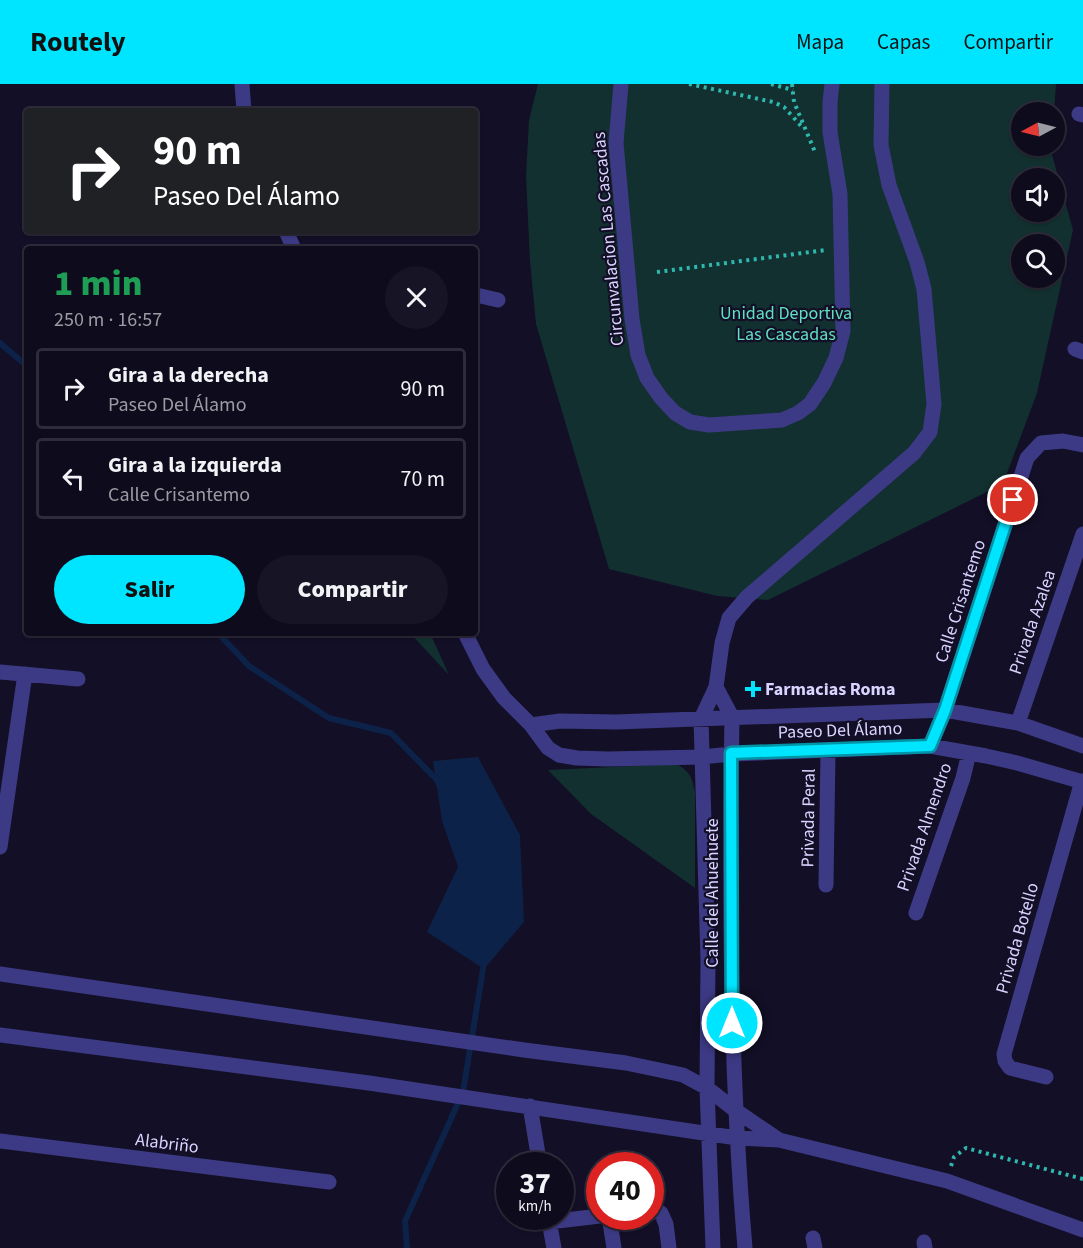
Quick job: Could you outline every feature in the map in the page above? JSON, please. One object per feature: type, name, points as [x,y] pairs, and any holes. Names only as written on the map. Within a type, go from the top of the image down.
[{"type":"street","points":[[242,84],[246,108]]},
{"type":"street","name":"Circunvalacion Las Cascadas","points":[[621,84],[616,143],[632,319],[639,355],[647,378],[675,413],[690,422],[709,425],[782,420],[798,413],[810,404],[824,383],[836,358],[843,331],[842,248],[840,194],[830,132],[832,84]]},
{"type":"street","points":[[701,719],[716,687],[722,643],[729,618],[747,597],[914,453],[930,432],[934,404],[924,289],[917,262],[889,185],[881,145],[882,84]]},
{"type":"street","points":[[478,296],[498,300]]},
{"type":"street","name":"Calle Crisantemo","points":[[930,746],[945,710],[1027,458],[1041,443],[1063,441],[1083,445]]},
{"type":"street","name":"Privada Azalea","points":[[1018,723],[1083,534]]},
{"type":"street","name":"Paseo Del Álamo","points":[[466,636],[483,669],[504,698],[531,725],[548,748],[559,755],[608,759],[702,757],[731,753],[930,746],[1017,764],[1082,782]]},
{"type":"street","points":[[0,672],[78,679]]},
{"type":"street","points":[[0,847],[25,674]]},
{"type":"street","points":[[716,687],[732,717]]},
{"type":"street","name":"Paseo Del Álamo","points":[[531,725],[560,721],[615,722],[945,710],[1018,723],[1083,746]]},
{"type":"street","name":"Calle del Ahuehuete","points":[[732,717],[732,1011],[735,1110],[745,1248]]},
{"type":"street","name":"Calle del Ahuehuete","points":[[701,719],[708,960],[706,1088],[712,1248]]},
{"type":"street","name":"Privada Peral","points":[[826,885],[828,751]]},
{"type":"street","name":"Privada Almendro","points":[[916,913],[963,778],[969,753]]},
{"type":"street","name":"Privada Botello","points":[[1046,1077],[1010,1068],[1005,1061],[1004,1054],[1082,782]]},
{"type":"street","points":[[0,974],[626,1063],[683,1075],[706,1088],[779,1140]]},
{"type":"street","points":[[0,1035],[369,1083],[737,1138],[779,1140],[947,1181],[1083,1230]]},
{"type":"street","points":[[530,1107],[538,1152]]},
{"type":"street","name":"Alabriño","points":[[0,1141],[329,1182]]},
{"type":"street","points":[[664,1220],[669,1248]]},
{"type":"street","points":[[551,1230],[554,1248]]},
{"type":"street","points":[[611,1230],[614,1248]]},
{"type":"path","points":[[689,84],[773,102],[784,107],[805,130]]},
{"type":"path","points":[[771,84],[792,90]]},
{"type":"path","points":[[792,84],[794,102],[819,158]]},
{"type":"path","points":[[657,272],[842,248]]},
{"type":"path","points":[[947,1181],[954,1157],[966,1148],[1083,1179]]},
{"type":"green space","name":"Unidad Deportiva Las Cascadas","points":[[538,84],[1056,84],[1055,102],[1011,102],[1011,156],[1052,156],[1056,168],[1011,168],[1011,222],[1065,222],[1065,201],[1073,230],[1065,266],[1065,234],[1011,234],[1011,288],[1060,288],[1037,393],[1003,484],[768,600],[717,596],[609,569],[536,324],[526,176],[529,120]]},
{"type":"green space","points":[[413,636],[431,636],[449,675]]},
{"type":"green space","points":[[677,764],[690,775],[695,792],[695,888],[591,814],[548,770]]},
{"type":"water","points":[[478,757],[520,835],[524,922],[484,969],[427,932],[458,867],[442,821],[433,761]]},
{"type":"waterway","points":[[0,343],[24,363]]},
{"type":"waterway","points":[[221,636],[249,666],[329,718],[391,733],[436,779],[440,786]]},
{"type":"waterway","points":[[407,1248],[405,1221],[463,1092],[484,963]]},
{"type":"place","name":"Farmacias Roma","points":[[753,689]]},
{"type":"route","points":[[732,1023],[731,753],[930,746],[945,710],[1013,500]]}]
